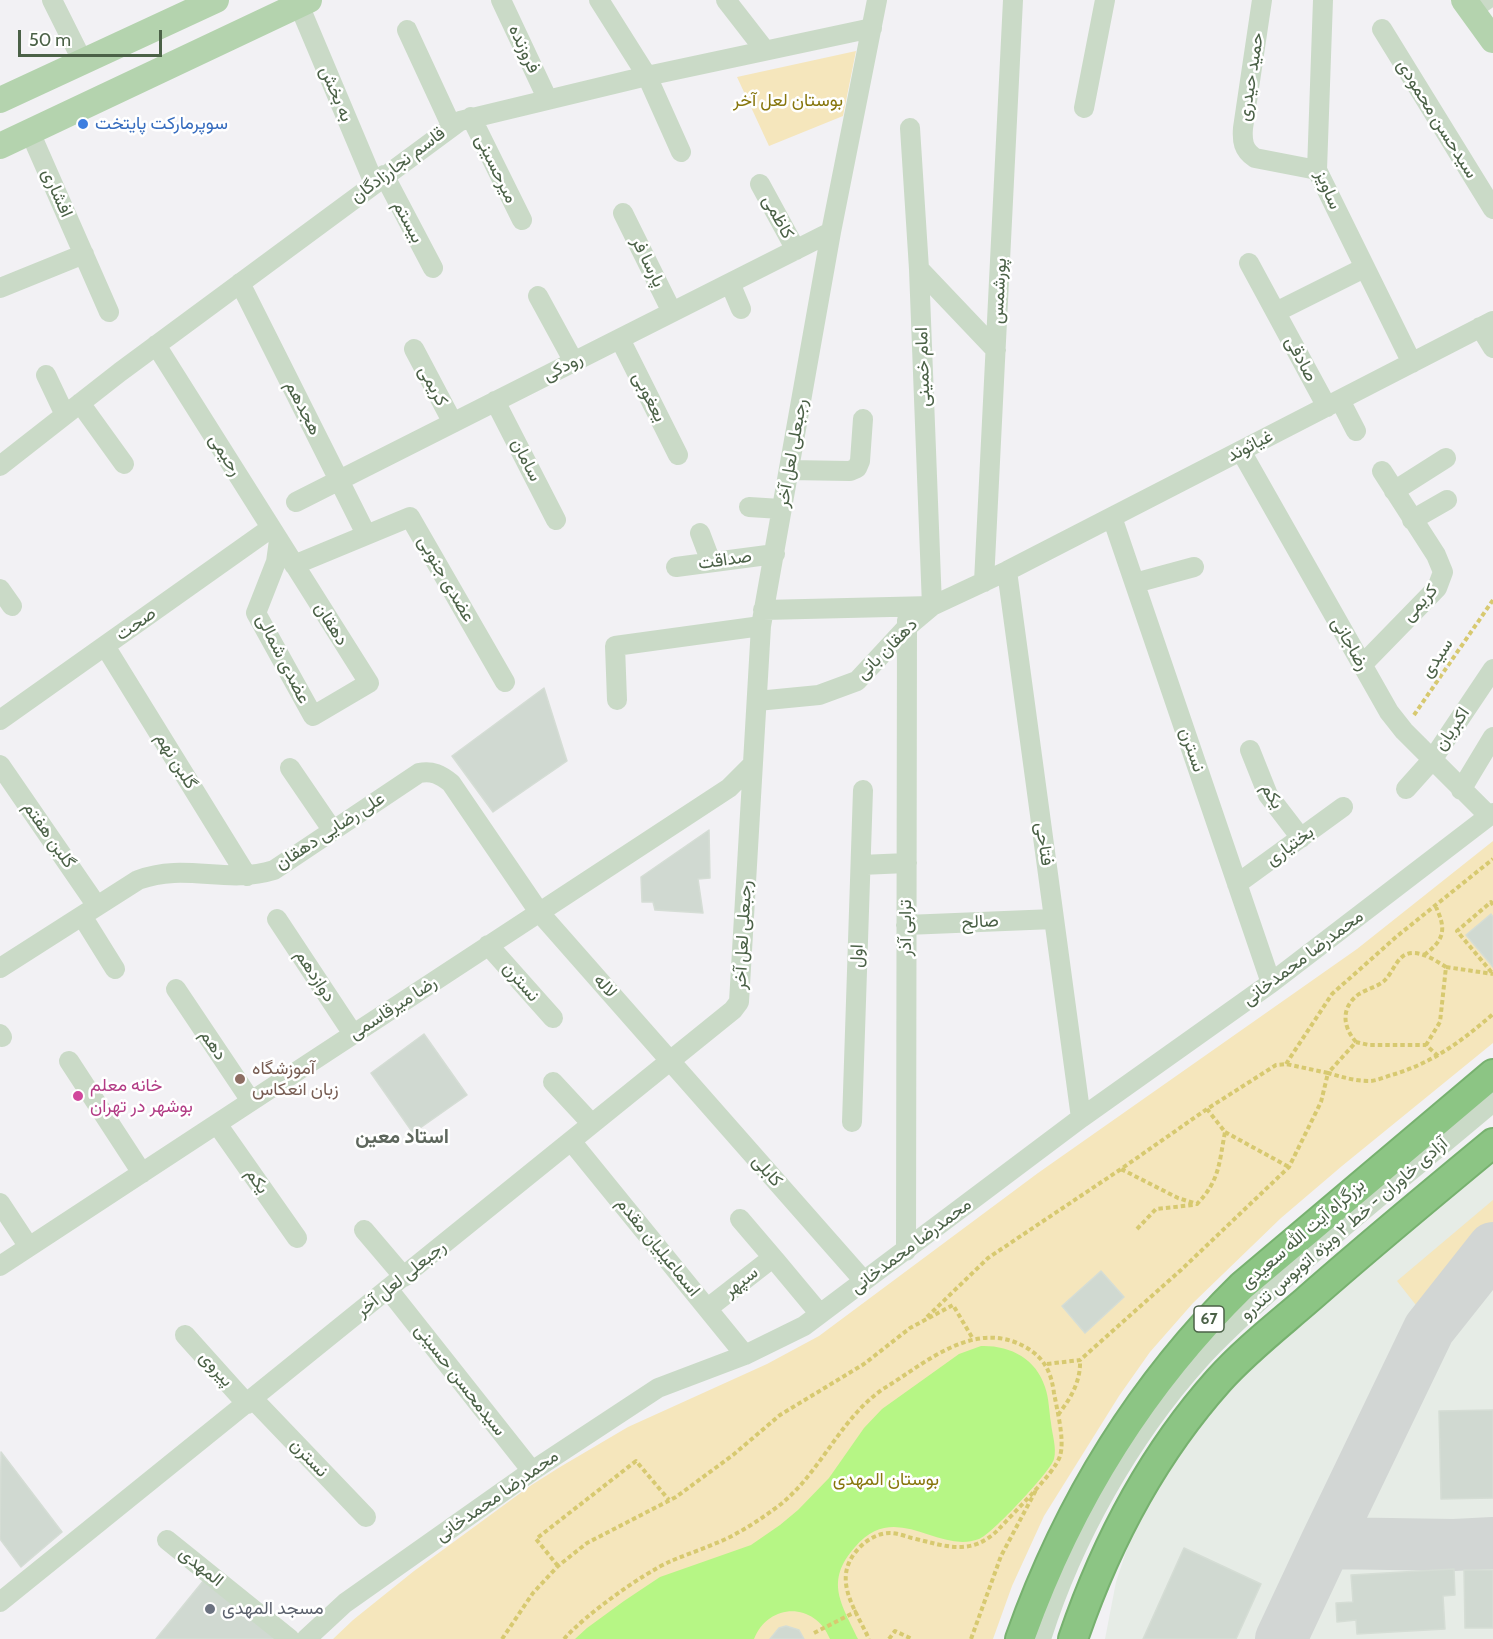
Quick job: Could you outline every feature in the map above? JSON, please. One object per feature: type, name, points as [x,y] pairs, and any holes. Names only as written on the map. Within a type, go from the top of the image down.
[{"type":"highway","name":"بزرگراه آیت الله سعیدی","points":[[1020,1639],[1078,1501],[1120,1431],[1180,1351],[1213,1314],[1242,1287],[1493,1074]]},
{"type":"highway","points":[[1073,1639],[1109,1550],[1134,1497],[1174,1437],[1219,1379],[1355,1258],[1493,1143]]},
{"type":"main road","points":[[0,100],[216,0]]},
{"type":"main road","points":[[0,146],[304,3]]},
{"type":"main road","points":[[1473,4],[1493,40]]},
{"type":"street","points":[[52,0],[83,62]]},
{"type":"street","name":"فروزنده","points":[[501,0],[547,98]]},
{"type":"street","points":[[599,0],[648,76],[681,152]]},
{"type":"street","points":[[726,0],[764,49]]},
{"type":"street","name":"رجبعلی لعل آخر","points":[[0,1602],[733,1010],[739,1002],[762,618],[831,232],[877,0]]},
{"type":"street","name":"پورشمس","points":[[984,582],[1013,0]]},
{"type":"street","points":[[1084,108],[1105,0]]},
{"type":"street","name":"حمید حیدری","points":[[1262,0],[1243,128],[1244,147],[1255,159],[1317,170]]},
{"type":"street","name":"ساویز","points":[[1323,0],[1317,170],[1412,363]]},
{"type":"street","name":"به بخش","points":[[304,3],[379,179]]},
{"type":"street","name":"قاسم نجارزادگان","points":[[0,466],[156,345],[451,125],[471,117],[547,98],[764,49],[872,28]]},
{"type":"street","name":"سیدحسن محمودی","points":[[1382,29],[1493,209]]},
{"type":"street","points":[[407,30],[451,125]]},
{"type":"street","name":"میرحسینی","points":[[471,117],[522,220]]},
{"type":"street","name":"امام خمینی","points":[[910,128],[919,269],[932,606]]},
{"type":"street","name":"افشاری","points":[[30,132],[109,312]]},
{"type":"street","name":"بیستم","points":[[379,179],[433,268]]},
{"type":"street","name":"کاظمی","points":[[760,184],[796,250]]},
{"type":"street","name":"پارسا فر","points":[[623,213],[672,312]]},
{"type":"street","name":"رودکی","points":[[296,502],[831,232]]},
{"type":"street","points":[[0,288],[84,254]]},
{"type":"street","name":"صادقی","points":[[1249,262],[1276,312],[1334,403],[1356,431]]},
{"type":"street","points":[[1276,312],[1364,268]]},
{"type":"street","points":[[919,269],[996,350]]},
{"type":"street","name":"هجدهم","points":[[240,282],[366,534]]},
{"type":"street","points":[[730,283],[741,309]]},
{"type":"street","points":[[538,296],[574,362]]},
{"type":"street","points":[[1487,324],[1493,348]]},
{"type":"street","name":"غیاثوند","points":[[1007,571],[1487,324]]},
{"type":"street","name":"یعغوبی","points":[[620,339],[678,455]]},
{"type":"street","name":"رحیمی","points":[[156,345],[294,566]]},
{"type":"street","name":"کریمی","points":[[414,350],[453,423]]},
{"type":"street","points":[[46,375],[73,409],[124,464]]},
{"type":"street","name":"سامان","points":[[495,401],[556,520]]},
{"type":"street","points":[[789,470],[850,471],[858,468],[863,419]]},
{"type":"street","name":"رضاجانی","points":[[1241,451],[1389,712],[1404,731],[1461,790],[1491,815]]},
{"type":"street","points":[[1394,491],[1446,458]]},
{"type":"street","name":"کریمی","points":[[1362,665],[1437,588],[1443,572],[1441,563],[1382,471]]},
{"type":"street","points":[[1412,520],[1447,500]]},
{"type":"street","points":[[749,507],[781,509]]},
{"type":"street","name":"عضدی جنوبی","points":[[366,534],[410,517],[505,682]]},
{"type":"street","name":"نسترن","points":[[1112,517],[1271,983]]},
{"type":"street","points":[[700,532],[711,562]]},
{"type":"street","name":"صحت","points":[[0,720],[105,646],[275,534]]},
{"type":"street","name":"عضدی شمالی","points":[[275,534],[276,562],[256,613],[313,717],[369,683]]},
{"type":"street","points":[[294,566],[366,534]]},
{"type":"street","name":"صداقت","points":[[676,567],[775,554]]},
{"type":"street","name":"دهقان","points":[[294,566],[369,683]]},
{"type":"street","points":[[1135,583],[1194,567]]},
{"type":"street","name":"دهقان بانی","points":[[757,701],[819,695],[857,681],[907,627],[932,606],[1007,571]]},
{"type":"street","name":"فتاحی","points":[[1007,571],[1081,1118]]},
{"type":"street","points":[[0,589],[12,606]]},
{"type":"street","points":[[617,700],[615,646],[762,618],[907,605],[932,606]]},
{"type":"street","name":"ترابی آذر","points":[[906,1251],[907,605]]},
{"type":"street","name":"گلبن نهم","points":[[105,646],[248,876]]},
{"type":"street","name":"اکبریان","points":[[1406,789],[1432,760],[1493,669]]},
{"type":"street","points":[[1461,790],[1493,737]]},
{"type":"street","name":"یکم","points":[[1250,750],[1268,795],[1301,838]]},
{"type":"street","name":"گلبن هفتم","points":[[0,765],[89,911],[115,969]]},
{"type":"street","name":"رضا میرقاسمی","points":[[0,1266],[729,788],[752,765]]},
{"type":"street","points":[[290,768],[333,831]]},
{"type":"street","name":"علی رضایی دهقان","points":[[0,968],[138,880],[155,873],[190,872],[248,876],[274,870],[419,773],[431,772],[451,783],[539,912]]},
{"type":"street","name":"اول","points":[[852,1122],[863,790]]},
{"type":"street","name":"بختیاری","points":[[1238,884],[1343,807]]},
{"type":"street","name":"محمدرضا محمدخانی","points":[[306,1639],[345,1603],[532,1471],[658,1388],[745,1355],[804,1326],[1081,1118],[1271,983],[1491,815]]},
{"type":"street","points":[[861,865],[907,863]]},
{"type":"street","name":"لاله","points":[[539,912],[670,1060]]},
{"type":"street","name":"دوازدهم","points":[[277,919],[353,1034]]},
{"type":"street","name":"صالح","points":[[906,925],[1054,919]]},
{"type":"street","name":"نسترن","points":[[488,945],[553,1018]]},
{"type":"street","name":"دهم","points":[[176,989],[251,1101]]},
{"type":"street","name":"کابلی","points":[[670,1060],[864,1281]]},
{"type":"street","points":[[69,1061],[142,1173]]},
{"type":"street","points":[[553,1083],[592,1124]]},
{"type":"street","name":"آزادی خاوران - خط ۲ ویژه اتوبوس تندرو","points":[[1041,1639],[1072,1560],[1094,1515],[1124,1463],[1164,1402],[1198,1361],[1230,1327],[1316,1250],[1493,1102]]},
{"type":"street","name":"آزادی خاوران - خط ۲ ویژه اتوبوس تندرو","points":[[1052,1639],[1062,1608],[1108,1510],[1132,1468],[1169,1412],[1202,1370],[1287,1288],[1493,1116]]},
{"type":"street","name":"یکم","points":[[217,1124],[297,1238]]},
{"type":"street","name":"اسماعیلیان مقدم","points":[[571,1141],[745,1355]]},
{"type":"street","points":[[0,1203],[29,1247]]},
{"type":"street","name":"سپهر","points":[[740,1219],[820,1314]]},
{"type":"street","points":[[364,1230],[404,1276]]},
{"type":"street","name":"سپهر","points":[[708,1308],[771,1258],[775,1260]]},
{"type":"street","name":"سیدمحسن حسینی","points":[[388,1289],[532,1471]]},
{"type":"street","name":"پیروی","points":[[185,1335],[250,1402]]},
{"type":"street","name":"نسترن","points":[[250,1402],[366,1517]]},
{"type":"street","name":"المهدی","points":[[167,1540],[290,1639]]},
{"type":"path","name":"سیدی","points":[[1404,731],[1493,600]]},
{"type":"path","points":[[1286,1064],[1332,994],[1396,937],[1493,859]]},
{"type":"path","points":[[1493,905],[1491,902],[1457,931],[1493,974]]},
{"type":"path","points":[[1424,955],[1439,942],[1443,931],[1443,922],[1435,905]]},
{"type":"path","points":[[1438,1056],[1426,1045],[1369,1045],[1356,1042],[1345,1017],[1349,1002],[1383,982],[1401,957],[1411,952],[1424,955],[1446,967],[1493,974]]},
{"type":"path","points":[[1426,1045],[1440,1022],[1446,967]]},
{"type":"path","points":[[923,1321],[988,1258],[1207,1109],[1276,1065],[1286,1064],[1352,1080],[1372,1082],[1419,1066],[1438,1056],[1493,1014]]},
{"type":"path","points":[[1047,1364],[1080,1360],[1181,1270],[1289,1167],[1321,1102],[1328,1073],[1356,1042]]},
{"type":"path","points":[[1207,1109],[1225,1132],[1289,1167]]},
{"type":"path","points":[[1137,1229],[1156,1209],[1197,1204],[1208,1193],[1216,1178],[1225,1132]]},
{"type":"path","points":[[1121,1169],[1178,1198],[1197,1204]]},
{"type":"path","points":[[502,1639],[533,1593],[558,1566],[587,1543],[669,1500],[733,1455],[780,1415],[864,1364],[910,1328],[952,1305],[973,1339]]},
{"type":"path","points":[[564,1639],[592,1614],[639,1579],[669,1561],[716,1544],[774,1510],[808,1477],[851,1418],[872,1397],[963,1341],[995,1337],[1008,1339],[1030,1350],[1047,1364],[1052,1378],[1062,1448],[1053,1469],[990,1538],[979,1544],[966,1548],[952,1548],[891,1533],[874,1537],[867,1542],[854,1555],[845,1579],[846,1591],[869,1639]]},
{"type":"path","points":[[1058,1415],[1070,1398],[1081,1372],[1080,1360]]},
{"type":"path","points":[[558,1566],[537,1539],[636,1461],[669,1500]]},
{"type":"path","points":[[971,1639],[1001,1556],[1040,1484]]},
{"type":"path","points":[[814,1633],[857,1611]]},
{"type":"path","points":[[889,1639],[895,1631],[912,1639]]},
{"type":"shaded area","points":[[1493,1158],[1493,1639],[1105,1639],[1116,1582],[1130,1540],[1177,1454],[1236,1381],[1263,1352]]},
{"type":"shaded area","points":[[981,1346],[1002,1348],[1020,1355],[1035,1368],[1041,1377],[1048,1400],[1055,1446],[1054,1459],[1043,1476],[1020,1502],[979,1539],[964,1542],[901,1528],[886,1528],[870,1534],[855,1547],[840,1571],[838,1582],[842,1604],[858,1639],[830,1639],[814,1618],[792,1611],[770,1618],[754,1639],[575,1639],[624,1601],[660,1577],[751,1545],[780,1525],[829,1478],[864,1428],[882,1409],[959,1354]]},
{"type":"green space","name":"بوستان لعل آخر","points":[[856,51],[843,116],[769,146],[737,77]]},
{"type":"green space","name":"بوستان المهدی","points":[[1493,841],[1493,1043],[1281,1218],[1193,1303],[1150,1352],[1119,1396],[1044,1516],[1012,1586],[993,1639],[333,1639],[414,1571],[530,1486],[560,1467],[628,1427],[767,1364],[819,1336],[1038,1173],[1357,949]]},
{"type":"green space","points":[[1493,1200],[1493,1237],[1423,1314],[1397,1281]]},
{"type":"building","points":[[544,688],[567,761],[493,812],[452,756]]},
{"type":"building","points":[[709,830],[710,878],[698,879],[703,913],[655,910],[653,902],[642,902],[641,877]]},
{"type":"building","points":[[1491,914],[1493,917],[1493,967],[1466,935]]},
{"type":"building","points":[[424,1034],[467,1095],[413,1133],[371,1073]]},
{"type":"building","points":[[1101,1271],[1124,1297],[1085,1333],[1062,1306]]},
{"type":"building","points":[[1493,1410],[1493,1498],[1441,1499],[1439,1411]]},
{"type":"building","points":[[1,1452],[62,1532],[21,1567],[0,1539]]},
{"type":"building","points":[[1184,1548],[1261,1584],[1236,1639],[1143,1639]]},
{"type":"building","points":[[1454,1569],[1455,1595],[1443,1596],[1445,1629],[1357,1634],[1356,1620],[1337,1622],[1336,1603],[1353,1602],[1351,1575]]},
{"type":"building","points":[[1464,1570],[1493,1570],[1493,1628],[1465,1628]]},
{"type":"building","name":"مسجد المهدی","points":[[204,1580],[277,1639],[156,1639]]},
{"type":"building","points":[[786,1626],[799,1630],[804,1639],[770,1639],[779,1628]]},
{"type":"taxiway","points":[[1326,1543],[1429,1329],[1493,1248]]},
{"type":"taxiway","points":[[1281,1639],[1326,1543],[1454,1545],[1493,1543]]},
{"type":"place","name":"سوپرمارکت پایتخت","points":[[83,124]]},
{"type":"place","name":"آموزشگاه زبان انعکاس","points":[[240,1079]]},
{"type":"place","name":"خانه معلم بوشهر در تهران","points":[[78,1096]]},
{"type":"place","name":"مسجد المهدی","points":[[210,1609]]},
{"type":"district","name":"استاد معین","points":[[402,1137]]}]
